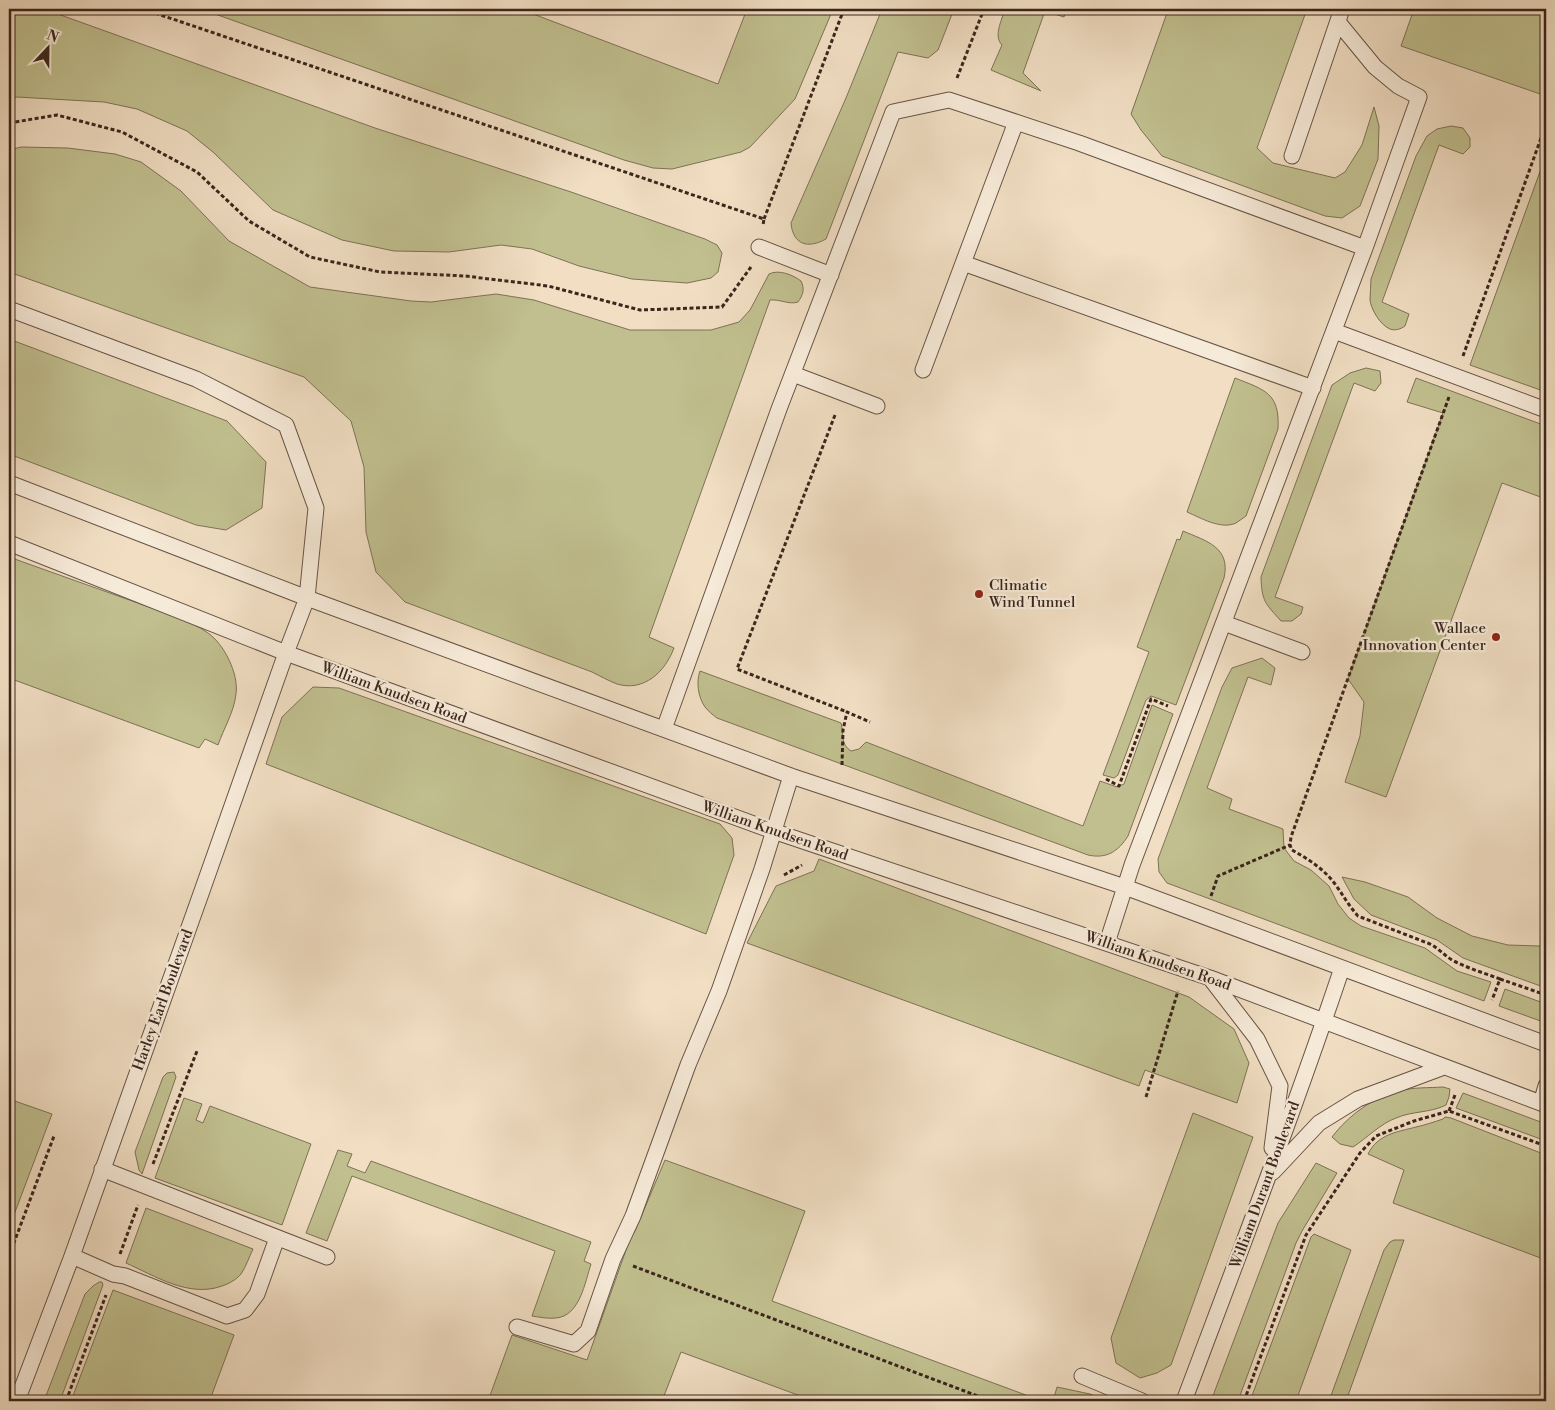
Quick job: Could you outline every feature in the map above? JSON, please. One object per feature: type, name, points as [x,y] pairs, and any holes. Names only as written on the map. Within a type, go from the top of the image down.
[{"type":"lane","points":[[1292,156],[1340,15]]},
{"type":"lane","points":[[1107,943],[1132,865],[1313,388],[1420,98],[1398,86],[1375,67],[1340,15]]},
{"type":"lane","points":[[664,729],[793,374],[894,112],[949,100],[1079,143],[1365,248]]},
{"type":"lane","points":[[923,370],[1016,122]]},
{"type":"lane","points":[[759,247],[831,275]]},
{"type":"lane","points":[[964,263],[1313,388]]},
{"type":"lane","name":"Harley Earl Boulevard","points":[[9,309],[196,379],[286,425],[316,508],[307,598],[72,1256],[17,1401]]},
{"type":"lane","points":[[1334,331],[1546,410]]},
{"type":"lane","points":[[793,374],[877,406]]},
{"type":"lane","points":[[9,482],[307,598],[791,776],[1125,887],[1546,1044]]},
{"type":"lane","name":"William Knudsen Road","points":[[9,543],[286,653],[773,831],[1210,978],[1544,1104]]},
{"type":"lane","points":[[1224,623],[1302,652]]},
{"type":"lane","points":[[517,1328],[574,1344],[588,1331],[613,1259],[633,1216],[688,1065],[719,990],[762,869],[791,776]]},
{"type":"lane","name":"William Durant Boulevard","points":[[1184,1401],[1269,1177],[1342,968]]},
{"type":"lane","points":[[1210,978],[1257,1039],[1280,1086],[1269,1177]]},
{"type":"lane","points":[[1269,1177],[1319,1123],[1358,1099],[1444,1067]]},
{"type":"lane","points":[[1544,1104],[1546,1086]]},
{"type":"lane","points":[[102,1169],[327,1257]]},
{"type":"lane","points":[[72,1256],[113,1274],[125,1276],[227,1316],[245,1310],[257,1294],[277,1238]]},
{"type":"lane","points":[[1082,1376],[1142,1401]]},
{"type":"path","points":[[143,9],[764,219]]},
{"type":"path","points":[[9,123],[57,115],[122,132],[197,172],[249,221],[310,257],[380,272],[465,276],[548,286],[640,310],[722,307],[754,264],[764,219],[844,9]]},
{"type":"path","points":[[949,100],[984,9]]},
{"type":"path","points":[[1546,124],[1294,827],[1290,845],[1292,850],[1325,872],[1336,884],[1350,908],[1358,916],[1430,944],[1461,964],[1546,995]]},
{"type":"path","points":[[835,415],[737,669],[870,722]]},
{"type":"path","points":[[1106,780],[1119,786],[1151,699],[1190,715]]},
{"type":"path","points":[[842,765],[843,730],[847,712]]},
{"type":"path","points":[[1210,899],[1218,876],[1290,845]]},
{"type":"path","points":[[1492,1000],[1500,978]]},
{"type":"path","points":[[1146,1097],[1180,983]]},
{"type":"path","points":[[66,1401],[197,1051]]},
{"type":"path","points":[[1449,1110],[1457,1092]]},
{"type":"path","points":[[1244,1401],[1306,1235],[1360,1154],[1376,1136],[1449,1110],[1546,1146]]},
{"type":"path","points":[[9,1256],[54,1136]]},
{"type":"path","points":[[613,1259],[991,1401]]},
{"type":"shaded area","points":[[9,9],[44,9],[375,128],[571,192],[705,239],[717,245],[722,253],[718,272],[711,278],[687,283],[632,279],[579,266],[532,249],[501,245],[449,252],[394,251],[342,240],[273,210],[213,152],[187,131],[137,109],[104,102],[17,97],[9,100]]},
{"type":"shaded area","points":[[201,9],[520,9],[718,84],[747,9],[834,9],[795,99],[750,147],[741,152],[672,169],[653,168],[624,160]]},
{"type":"shaded area","points":[[882,9],[954,9],[938,50],[928,58],[898,52],[826,239],[813,244],[802,243],[795,236],[791,223],[846,98]]},
{"type":"shaded area","points":[[1005,9],[1067,9],[1064,17],[1045,11],[1023,73],[1041,91],[991,70],[1002,45],[999,41],[998,33]]},
{"type":"shaded area","points":[[1164,9],[1307,9],[1257,148],[1273,163],[1335,178],[1345,172],[1362,145],[1374,107],[1379,126],[1378,159],[1360,206],[1342,218],[1325,216],[1162,156],[1131,114],[1167,13]]},
{"type":"shaded area","points":[[1414,9],[1546,9],[1546,96],[1401,46]]},
{"type":"shaded area","points":[[1451,126],[1463,128],[1470,138],[1470,147],[1463,154],[1439,145],[1382,302],[1409,314],[1405,326],[1392,330],[1383,324],[1372,308],[1370,300],[1371,279],[1416,156],[1427,136],[1437,129]]},
{"type":"shaded area","points":[[21,147],[68,148],[115,154],[141,162],[181,191],[229,241],[310,287],[431,302],[496,294],[534,300],[630,330],[711,330],[739,322],[750,310],[769,274],[777,272],[786,273],[801,281],[803,292],[798,302],[770,300],[649,637],[674,648],[665,665],[645,682],[627,686],[617,684],[592,672],[405,602],[376,572],[366,532],[364,467],[351,421],[304,377],[9,272],[9,150]]},
{"type":"shaded area","points":[[1546,155],[1546,392],[1470,365]]},
{"type":"shaded area","points":[[9,339],[227,421],[266,462],[262,508],[226,530],[196,525],[9,454]]},
{"type":"shaded area","points":[[1366,368],[1380,371],[1381,383],[1375,391],[1354,383],[1275,597],[1303,607],[1301,614],[1292,621],[1281,621],[1265,602],[1261,577],[1332,385],[1350,373]]},
{"type":"shaded area","points":[[1235,378],[1255,386],[1268,394],[1276,408],[1278,429],[1246,516],[1236,523],[1224,525],[1187,512]]},
{"type":"shaded area","points":[[1416,378],[1546,426],[1546,499],[1502,483],[1386,797],[1345,782],[1360,736],[1364,702],[1348,679],[1443,413],[1407,402]]},
{"type":"shaded area","points":[[1183,531],[1208,542],[1220,552],[1224,559],[1224,578],[1176,705],[1151,696],[1146,700],[1118,775],[1114,778],[1103,775],[1149,652],[1137,647],[1177,539],[1180,540]]},
{"type":"shaded area","points":[[9,557],[177,617],[201,628],[214,638],[220,644],[229,660],[233,669],[236,686],[233,707],[218,745],[205,739],[199,748],[9,678]]},
{"type":"shaded area","points":[[1262,658],[1275,668],[1271,685],[1248,677],[1207,788],[1232,799],[1229,809],[1283,829],[1284,848],[1294,861],[1311,870],[1329,886],[1338,904],[1349,918],[1361,926],[1425,948],[1457,971],[1491,982],[1484,1001],[1167,883],[1159,872],[1158,859],[1222,687],[1232,668]]},
{"type":"shaded area","points":[[700,671],[841,723],[845,745],[851,751],[859,749],[866,742],[1083,826],[1100,781],[1117,787],[1124,784],[1152,705],[1173,714],[1128,836],[1111,853],[1094,856],[717,718],[706,708],[699,694]]},
{"type":"shaded area","points":[[313,687],[339,688],[720,824],[732,838],[734,855],[706,934],[266,764],[282,717]]},
{"type":"shaded area","points":[[819,859],[1189,997],[1234,1029],[1249,1063],[1237,1103],[1145,1070],[1139,1086],[747,943],[776,886],[814,871]]},
{"type":"shaded area","points":[[1342,877],[1365,882],[1408,897],[1437,918],[1472,936],[1508,945],[1540,946],[1546,948],[1546,988],[1463,958],[1437,940],[1371,915],[1354,899]]},
{"type":"shaded area","points":[[1505,989],[1546,1004],[1546,1023],[1499,1006]]},
{"type":"shaded area","points":[[174,1072],[176,1077],[142,1174],[139,1170],[135,1152],[163,1077],[167,1073]]},
{"type":"shaded area","points":[[1443,1087],[1450,1089],[1446,1105],[1402,1116],[1390,1121],[1353,1147],[1340,1144],[1332,1137],[1346,1121],[1371,1102],[1405,1090]]},
{"type":"shaded area","points":[[1463,1093],[1546,1124],[1546,1141],[1456,1108]]},
{"type":"shaded area","points":[[184,1098],[202,1104],[196,1120],[203,1123],[210,1106],[311,1144],[282,1225],[155,1178]]},
{"type":"shaded area","points":[[9,1099],[52,1114],[9,1228]]},
{"type":"shaded area","points":[[1193,1113],[1253,1137],[1171,1365],[1157,1373],[1140,1378],[1116,1363],[1111,1338]]},
{"type":"shaded area","points":[[1445,1117],[1546,1155],[1546,1260],[1393,1203],[1404,1170],[1368,1154],[1372,1147],[1389,1135]]},
{"type":"shaded area","points":[[338,1150],[352,1154],[347,1166],[365,1173],[371,1161],[591,1242],[584,1261],[591,1264],[584,1288],[576,1305],[564,1316],[556,1318],[532,1316],[555,1251],[352,1176],[327,1241],[306,1233]]},
{"type":"shaded area","points":[[665,1160],[805,1211],[772,1301],[1042,1401],[814,1401],[681,1352],[662,1401],[488,1401],[512,1335],[587,1360],[631,1236],[635,1231]]},
{"type":"shaded area","points":[[1316,1163],[1337,1173],[1296,1243],[1238,1401],[1211,1401],[1278,1223]]},
{"type":"shaded area","points":[[146,1208],[253,1249],[241,1274],[232,1282],[222,1286],[210,1289],[197,1289],[172,1284],[126,1263]]},
{"type":"shaded area","points":[[1314,1234],[1351,1250],[1296,1401],[1250,1401],[1311,1237]]},
{"type":"shaded area","points":[[1394,1240],[1404,1240],[1346,1401],[1329,1401],[1384,1250]]},
{"type":"shaded area","points":[[99,1282],[102,1282],[103,1285],[60,1401],[44,1401],[85,1294]]},
{"type":"shaded area","points":[[113,1290],[234,1335],[211,1397],[222,1401],[71,1401]]},
{"type":"shaded area","points":[[1057,1387],[1090,1394],[1107,1401],[1053,1401]]},
{"type":"place","name":"Climatic Wind Tunnel","points":[[979,594]]},
{"type":"place","name":"Wallace Innovation Center","points":[[1496,637]]}]
